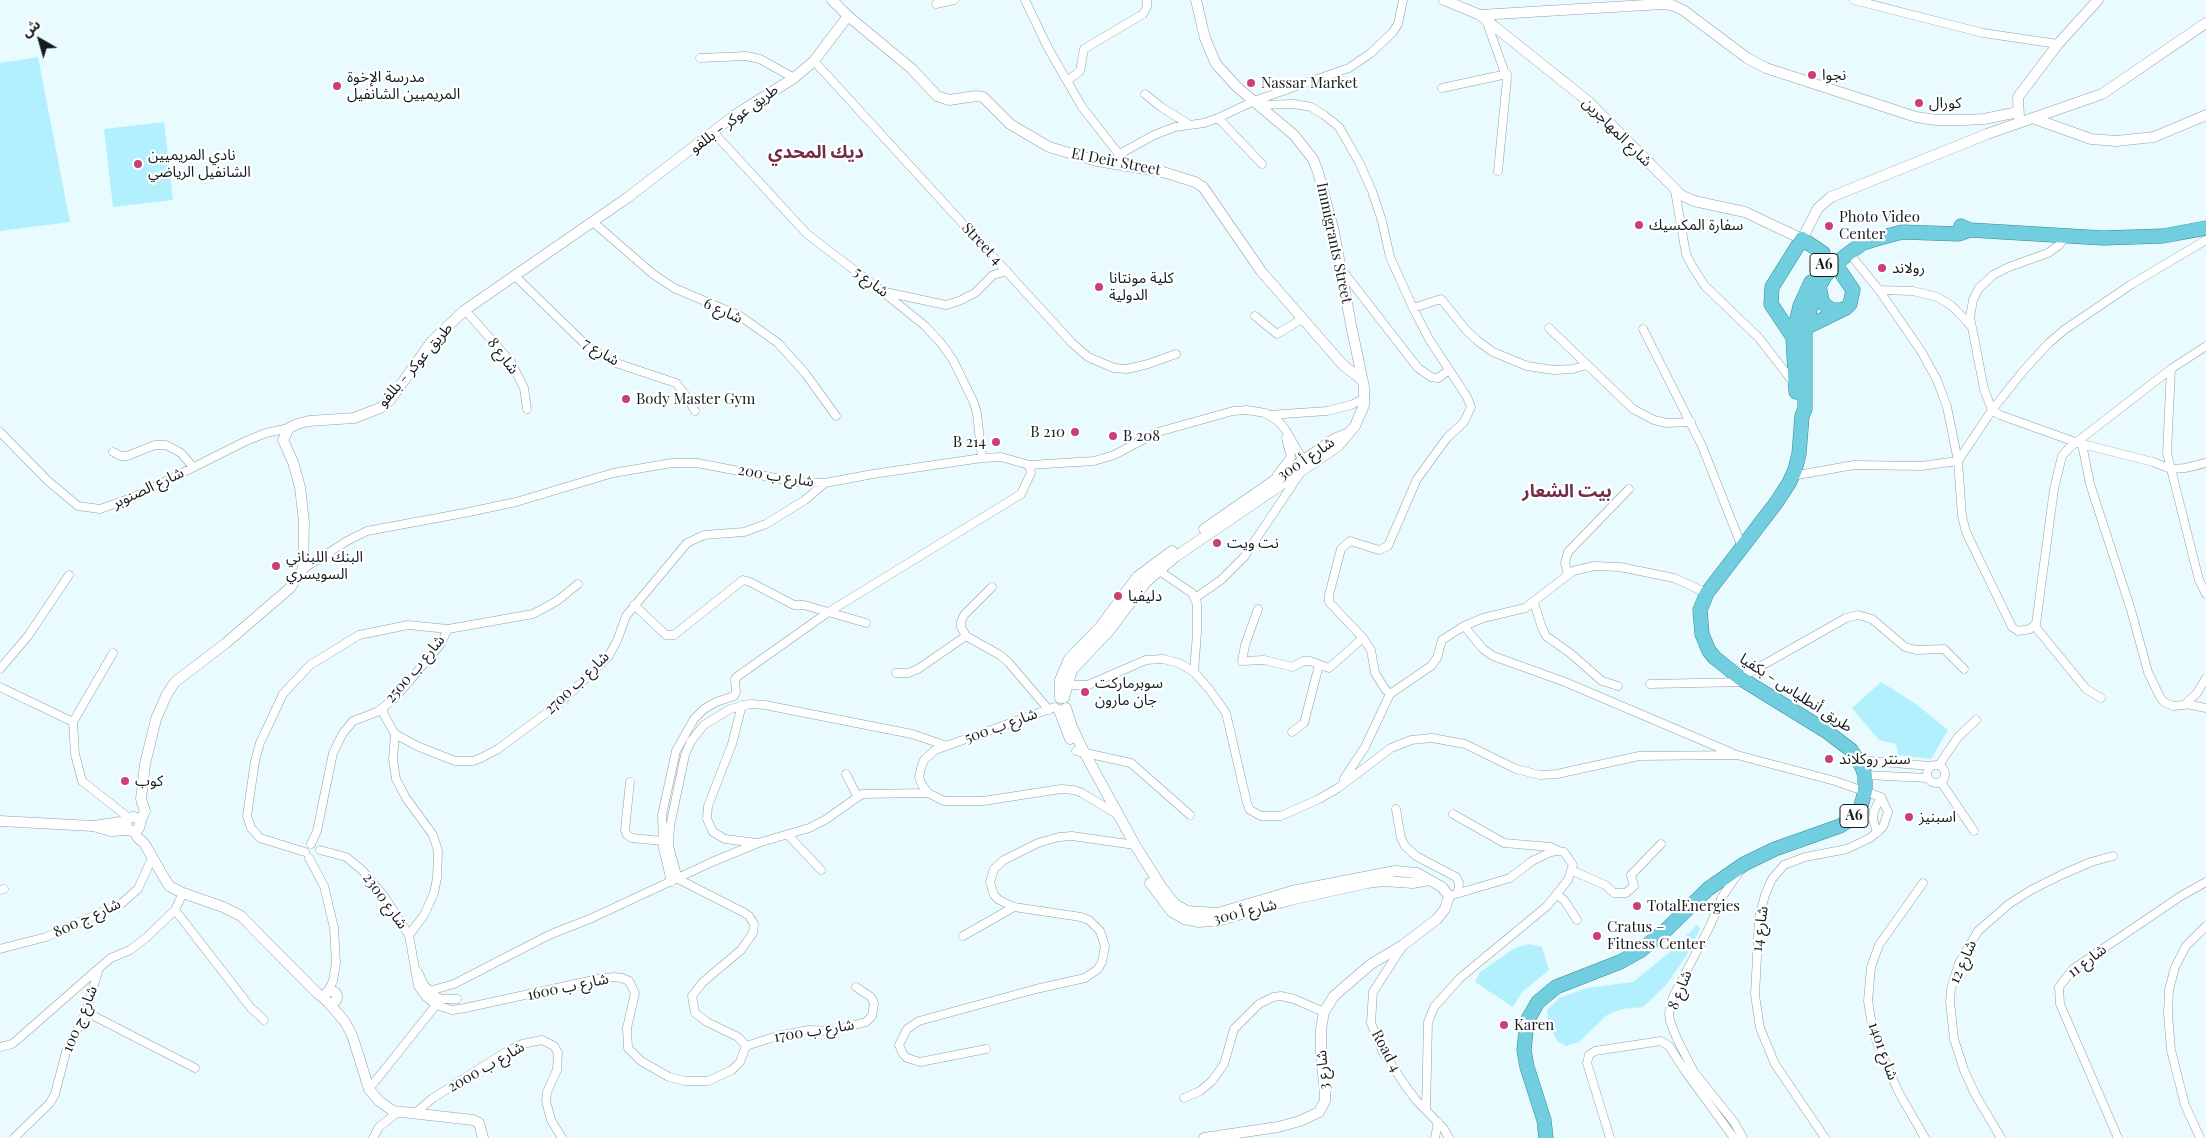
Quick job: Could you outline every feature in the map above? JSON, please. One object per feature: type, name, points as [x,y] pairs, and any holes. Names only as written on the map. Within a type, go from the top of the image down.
[{"type":"highway","name":"A6","points":[[1802,416],[1798,406],[1793,337],[1802,299],[1812,280],[1833,256],[1853,240],[1874,230],[1899,224],[1934,223],[1962,226],[1970,230]]},
{"type":"highway","name":"A6","points":[[1802,416],[1805,400],[1805,328],[1810,308],[1819,286],[1832,268],[1863,243],[1902,232],[1958,234],[1970,230],[2140,238],[2206,228]]},
{"type":"highway","points":[[1793,337],[1773,307],[1770,297],[1774,282],[1802,239],[1823,253]]},
{"type":"highway","points":[[1805,328],[1849,305],[1854,294],[1852,286],[1840,271]]},
{"type":"highway","points":[[1819,286],[1824,305],[1832,310],[1839,310]]},
{"type":"highway","points":[[1773,307],[1793,306],[1802,299]]},
{"type":"highway","name":"طريق أنطلياس - بكفيا","points":[[1802,416],[1799,454],[1792,476],[1776,503],[1707,593],[1700,618],[1705,643],[1715,658],[1743,680],[1838,739],[1851,750],[1865,775],[1867,808]]},
{"type":"highway","name":"A6","points":[[1546,1138],[1544,1120],[1526,1067],[1524,1050],[1527,1021],[1538,1002],[1556,987],[1620,962],[1640,951],[1667,929],[1708,889],[1744,864],[1775,849],[1840,826],[1867,808]]},
{"type":"street","name":"El Deir Street","points":[[832,0],[848,16],[912,69],[937,96],[950,100],[976,96],[983,97],[1010,124],[1049,147],[1097,161],[1163,172],[1195,182],[1203,187],[1219,208],[1249,256],[1343,365],[1361,379]]},
{"type":"street","points":[[936,4],[954,0]]},
{"type":"street","points":[[1025,0],[1082,107],[1128,166]]},
{"type":"street","points":[[1067,81],[1080,71],[1084,48],[1143,14],[1147,7],[1147,0]]},
{"type":"street","name":"Immigrants Street","points":[[1196,0],[1204,38],[1216,64],[1228,79],[1294,135],[1313,159],[1325,194],[1365,398],[1359,420],[1347,434]]},
{"type":"street","points":[[1118,155],[1154,135],[1175,127],[1218,118],[1349,68],[1361,61],[1393,32],[1398,24],[1403,0]]},
{"type":"street","name":"شارع المهاجرين","points":[[1444,0],[1483,17],[1602,114],[1675,191],[1694,200],[1757,216],[1802,239]]},
{"type":"street","points":[[1854,0],[1983,32],[2058,44]]},
{"type":"street","points":[[2020,123],[2018,96],[2058,44],[2098,0]]},
{"type":"street","points":[[1498,171],[1506,74],[1483,17],[1662,4],[1672,5],[1683,10],[1747,58],[1766,68],[1916,117],[1936,120],[1974,119],[2018,112]]},
{"type":"street","name":"طريق عوكر - بللفو","points":[[289,428],[309,421],[354,418],[380,408],[390,400],[432,341],[465,310],[593,222],[714,133],[735,115],[794,78],[814,61],[848,16]]},
{"type":"street","points":[[1802,239],[1818,208],[1831,197],[2020,123],[2102,94],[2206,23]]},
{"type":"street","points":[[700,58],[746,56],[760,59],[794,78]]},
{"type":"street","name":"Street 4","points":[[814,61],[1072,343],[1088,357],[1114,368],[1127,369],[1158,362],[1176,354]]},
{"type":"street","points":[[1442,88],[1506,74]]},
{"type":"street","points":[[1145,94],[1166,111],[1190,125]]},
{"type":"street","points":[[1256,103],[1294,104],[1310,107],[1339,127],[1359,162],[1372,192],[1382,221],[1390,257],[1413,308],[1429,339],[1467,397],[1472,408],[1464,422],[1440,447],[1417,478],[1388,546],[1378,550],[1349,542],[1338,555],[1329,602],[1363,638],[1371,650],[1375,673],[1390,694]]},
{"type":"street","points":[[2035,119],[2091,139],[2116,141],[2154,137],[2206,115]]},
{"type":"street","points":[[1218,118],[1262,164]]},
{"type":"street","name":"شارع 5","points":[[714,133],[807,234],[883,292],[924,326],[941,343],[953,360],[976,409],[982,458]]},
{"type":"street","points":[[1675,191],[1686,254],[1692,266],[1705,286],[1758,336],[1796,385]]},
{"type":"street","name":"شارع 6","points":[[593,222],[653,274],[674,288],[740,316],[778,343],[804,373],[836,416]]},
{"type":"street","points":[[2066,236],[2059,245],[2048,253],[2008,267],[1986,280],[1979,288],[1970,310],[1986,396],[1992,410],[2000,415],[2080,443],[2154,462],[2171,469],[2206,463]]},
{"type":"street","points":[[1792,476],[1854,465],[1922,466],[1958,461],[1992,410],[2036,357],[2064,330],[2132,284],[2206,240]]},
{"type":"street","points":[[1849,253],[1879,290],[1921,351],[1937,380],[1947,407],[1958,461],[1962,516],[1970,540],[2014,629],[2023,632],[2034,625]]},
{"type":"street","points":[[883,292],[946,305],[975,293],[993,275],[998,260]]},
{"type":"street","points":[[1341,268],[1418,368],[1435,378],[1449,370]]},
{"type":"street","points":[[993,275],[1007,271]]},
{"type":"street","name":"شارع 7","points":[[514,275],[587,346],[613,362],[676,383],[687,396],[695,411]]},
{"type":"street","points":[[1879,290],[1913,291],[1937,297],[1952,306],[1972,328]]},
{"type":"street","points":[[1413,308],[1441,299],[1466,330],[1479,342],[1493,352],[1527,366],[1554,370],[1573,369],[1588,365]]},
{"type":"street","name":"شارع 8","points":[[465,310],[511,362],[524,388],[527,409]]},
{"type":"street","points":[[1255,316],[1277,334],[1302,319]]},
{"type":"street","points":[[1549,328],[1632,409],[1666,423],[1691,422]]},
{"type":"street","points":[[1643,329],[1691,422],[1715,475],[1742,547]]},
{"type":"street","points":[[2101,698],[2086,689],[2034,625],[2060,460],[2064,452],[2080,443],[2171,369],[2206,346]]},
{"type":"street","points":[[2171,369],[2167,447],[2198,580],[2206,594]]},
{"type":"street","points":[[1269,415],[1327,411],[1351,405],[1365,398]]},
{"type":"street","name":"شارع ب 200","points":[[303,569],[360,533],[516,502],[634,468],[672,463],[697,463],[796,482],[825,483],[982,458],[1001,457],[1029,465],[1102,460],[1125,450],[1151,434],[1233,411],[1254,410],[1269,415],[1281,424],[1305,464]]},
{"type":"street","points":[[1268,485],[1291,457],[1291,450],[1281,424]]},
{"type":"street","points":[[289,428],[283,440],[293,462],[300,487],[304,522],[303,569],[290,588],[226,643],[175,682],[161,704],[150,740],[144,764],[141,798],[135,807],[133,824],[138,838],[144,843],[169,886],[183,894],[223,907],[240,916],[303,978],[331,996],[352,1035],[369,1088],[379,1101],[393,1111],[473,1120],[479,1123],[483,1138]]},
{"type":"street","name":"شارع الصنوبر","points":[[0,432],[48,481],[78,506],[88,509],[100,509],[134,497],[246,441],[266,433],[289,428]]},
{"type":"street","name":"شارع أ 300","points":[[1132,845],[1107,809],[1059,705],[1062,673],[1069,659],[1079,655],[1109,631],[1119,610],[1155,568],[1268,485],[1338,446],[1347,434]]},
{"type":"street","points":[[2080,443],[2090,484],[2132,610],[2148,672],[2164,702],[2178,706],[2186,704],[2206,708]]},
{"type":"street","points":[[113,452],[121,456],[127,456],[155,445],[166,445],[182,453],[192,467]]},
{"type":"street","points":[[1195,598],[1221,580],[1244,557],[1305,464]]},
{"type":"street","name":"شارع أ 300","points":[[1155,568],[1305,464]]},
{"type":"street","points":[[746,1046],[738,1037],[712,1025],[695,1013],[692,996],[703,982],[741,950],[753,933],[754,924],[749,916],[743,912],[675,880],[662,841],[661,820],[676,751],[694,719],[716,702],[734,696],[736,692],[735,679],[738,676],[827,613],[1013,500],[1021,494],[1029,482],[1031,473],[1029,465]]},
{"type":"street","name":"شارع ب 2700","points":[[396,734],[417,746],[455,761],[473,761],[489,753],[560,703],[608,657],[617,641],[623,623],[634,604],[692,540],[704,535],[744,532],[766,524],[806,500],[825,483]]},
{"type":"street","points":[[1568,575],[1565,563],[1568,552],[1629,489]]},
{"type":"street","points":[[1338,788],[1365,747],[1390,694],[1431,666],[1437,658],[1442,640],[1464,626],[1483,618],[1521,610],[1568,575],[1579,569],[1594,566],[1620,567],[1674,578],[1707,593]]},
{"type":"street","points":[[1155,568],[1195,598],[1198,619],[1194,672]]},
{"type":"street","points":[[0,669],[28,636],[70,575]]},
{"type":"street","points":[[634,604],[669,636],[674,635],[743,580],[794,605],[866,623]]},
{"type":"street","name":"شارع ب 2500","points":[[448,629],[436,650],[394,699],[383,708],[353,721],[343,732],[333,753],[313,851],[296,850],[260,838],[251,828],[247,816],[255,761],[260,742],[283,694],[310,665],[360,635],[408,625],[448,629],[533,614],[557,601],[578,584]]},
{"type":"street","points":[[992,587],[962,619],[961,627],[966,636],[1000,655],[1059,705]]},
{"type":"street","points":[[1534,602],[1546,636],[1570,653],[1602,681],[1618,686]]},
{"type":"street","points":[[1258,610],[1242,660],[1264,660],[1293,666],[1306,660],[1325,668],[1331,667],[1363,638]]},
{"type":"street","points":[[1650,684],[1743,680],[1846,618],[1858,615],[1872,619],[1901,645],[1910,649],[1941,648],[1948,650],[1964,669]]},
{"type":"street","points":[[1464,626],[1478,644],[1493,656],[1564,682],[1737,755],[1772,763],[1880,797],[1888,812],[1883,828],[1877,833],[1867,808],[1880,797]]},
{"type":"street","points":[[896,673],[908,673],[918,669],[966,636]]},
{"type":"street","points":[[113,653],[73,722],[75,754],[82,781],[133,824]]},
{"type":"street","name":"شارع أ 300","points":[[1059,705],[1079,655]]},
{"type":"street","points":[[1067,685],[1088,685],[1146,660],[1163,659],[1179,663],[1194,672],[1226,713],[1250,810],[1261,816],[1272,818],[1319,800],[1391,748],[1421,738],[1443,738],[1464,744],[1516,768],[1540,774],[1557,774],[1639,756],[1737,755]]},
{"type":"street","points":[[1292,732],[1304,723],[1319,665]]},
{"type":"street","points":[[2186,704],[2202,686],[2206,678]]},
{"type":"street","points":[[0,687],[73,722]]},
{"type":"street","points":[[675,880],[669,846],[671,820],[685,755],[698,731],[711,720],[730,709],[742,705],[774,707],[912,734],[948,746]]},
{"type":"street","points":[[742,705],[732,744],[708,806],[707,819],[709,826],[718,836],[725,839],[758,844]]},
{"type":"street","name":"شارع ب 500","points":[[928,793],[919,777],[920,768],[930,754],[1059,705]]},
{"type":"street","points":[[383,708],[384,715],[396,734],[392,758],[396,779],[406,798],[433,835],[438,851],[437,878],[434,893],[424,915],[409,934]]},
{"type":"street","points":[[1939,765],[1954,742],[1976,720]]},
{"type":"street","points":[[1699,740],[1702,747],[1699,755]]},
{"type":"street","points":[[1080,752],[1120,759],[1130,763],[1190,815]]},
{"type":"street","name":"شارع أ 300","points":[[1080,752],[1118,816],[1163,902],[1177,916],[1198,922],[1221,920],[1239,911],[1290,900],[1341,885],[1384,882],[1413,883],[1430,880],[1454,894]]},
{"type":"street","points":[[1858,760],[1930,766],[1939,765],[1946,771],[1945,778],[1941,782],[1935,783],[1928,778],[1865,775]]},
{"type":"street","points":[[1928,778],[1927,772],[1930,766]]},
{"type":"street","points":[[846,774],[857,796]]},
{"type":"street","points":[[630,782],[625,830],[627,835],[632,838],[662,841]]},
{"type":"street","points":[[1941,782],[1974,831]]},
{"type":"street","points":[[429,991],[446,988],[549,936],[712,862],[825,820],[862,794],[928,793],[944,801],[983,801],[1061,789],[1082,793],[1118,816]]},
{"type":"street","points":[[1396,809],[1401,838],[1405,846],[1416,856],[1456,877],[1459,883],[1442,913],[1403,946]]},
{"type":"street","points":[[1426,1110],[1428,1022],[1434,1007],[1460,978],[1536,916],[1557,895],[1573,872],[1573,864],[1564,852],[1551,848],[1504,843],[1453,814]]},
{"type":"street","points":[[661,820],[671,820]]},
{"type":"street","points":[[0,821],[93,826],[133,824]]},
{"type":"street","name":"شارع 14","points":[[1824,1138],[1775,1064],[1760,1028],[1755,1007],[1759,918],[1765,895],[1772,879],[1784,865],[1805,857],[1847,849],[1877,833]]},
{"type":"street","points":[[788,835],[821,870]]},
{"type":"street","points":[[986,1048],[920,1062],[912,1060],[903,1054],[899,1045],[907,1029],[920,1022],[1036,989],[1085,978],[1098,969],[1105,954],[1104,938],[1089,920],[1081,917],[1014,908],[999,900],[991,889],[991,875],[994,869],[1004,860],[1038,843],[1059,838],[1072,836],[1132,845]]},
{"type":"street","points":[[1573,872],[1605,885],[1614,893],[1626,893],[1634,886],[1631,875],[1661,844]]},
{"type":"street","points":[[313,851],[316,869],[324,886],[334,928],[336,954],[331,996]]},
{"type":"street","name":"شارع 2300","points":[[313,851],[335,853],[346,857],[372,880],[409,934],[414,964]]},
{"type":"street","points":[[1454,894],[1510,878],[1539,858],[1558,851]]},
{"type":"street","name":"شارع 12","points":[[2001,1138],[1975,1094],[1964,1070],[1954,1039],[1950,996],[1960,962],[1978,931],[2009,904],[2031,890],[2061,875],[2091,862],[2113,856]]},
{"type":"street","name":"شارع ج 800","points":[[0,949],[46,938],[122,904],[138,889],[152,858]]},
{"type":"street","name":"شارع 8","points":[[1744,864],[1722,897],[1710,926],[1674,997],[1669,1013],[1677,1039],[1694,1072],[1734,1122],[1744,1138]]},
{"type":"street","name":"شارع 11","points":[[2118,1138],[2060,1004],[2059,987],[2072,969],[2181,896],[2206,882]]},
{"type":"street","name":"شارع 1401","points":[[1923,883],[1880,945],[1871,967],[1868,1001],[1877,1043],[1899,1093],[1925,1138]]},
{"type":"street","name":"شارع ج 100","points":[[14,1138],[50,1103],[55,1094],[66,1052],[86,1012],[99,968],[111,958],[137,945],[175,910],[183,894]]},
{"type":"street","points":[[1557,895],[1564,900],[1577,920]]},
{"type":"street","points":[[963,936],[1014,908]]},
{"type":"street","points":[[175,910],[251,1008],[264,1020]]},
{"type":"street","points":[[2200,1138],[2185,1105],[2171,1050],[2168,1014],[2170,985],[2175,967],[2186,946],[2206,926]]},
{"type":"street","name":"شارع 3","points":[[1204,1138],[1278,1127],[1300,1121],[1319,1112],[1325,1101],[1326,1092],[1320,1038],[1324,1012],[1342,987],[1371,964],[1403,946]]},
{"type":"street","name":"Road 4","points":[[1403,946],[1374,992],[1371,1023],[1383,1052],[1416,1100],[1438,1122],[1449,1138]]},
{"type":"street","points":[[369,1088],[436,1005],[425,996],[418,986],[414,964]]},
{"type":"street","points":[[414,964],[429,991],[442,999],[457,999]]},
{"type":"street","points":[[0,1047],[17,1040],[99,968]]},
{"type":"street","points":[[464,978],[457,988],[457,999],[466,1008]]},
{"type":"street","name":"شارع ب 1600","points":[[436,1005],[452,1010],[466,1008],[598,979],[622,978],[629,981],[635,993],[627,1028],[628,1048],[634,1056],[655,1070],[685,1081],[708,1081],[732,1070],[740,1062],[746,1046]]},
{"type":"street","name":"شارع ب 1700","points":[[746,1046],[777,1036],[809,1030],[832,1031],[866,1022],[872,1016],[874,1003],[871,997],[856,987]]},
{"type":"street","points":[[1184,1098],[1200,1091],[1212,1081],[1224,1064],[1234,1028],[1259,1004],[1273,997],[1281,996],[1294,999],[1324,1012]]},
{"type":"street","points":[[86,1012],[195,1068]]},
{"type":"street","name":"شارع ب 2000","points":[[414,1114],[433,1098],[506,1052],[522,1044],[542,1040],[554,1046],[558,1053],[557,1070],[547,1092],[546,1101],[551,1120],[562,1138]]},
{"type":"street","points":[[1610,1138],[1588,1063],[1589,1055],[1595,1051],[1661,1041],[1669,1046],[1688,1076],[1734,1138]]},
{"type":"street","points":[[373,1138],[380,1127],[398,1112]]},
{"type":"street","points":[[1436,1138],[1438,1122]]},
{"type":"shaded area","points":[[38,57],[70,222],[0,231],[0,63]]},
{"type":"shaded area","name":"نادي المريميين الشانفيل الرياضي","points":[[164,122],[173,200],[113,207],[104,129]]},
{"type":"shaded area","points":[[1881,682],[1916,704],[1948,730],[1931,759],[1898,755],[1896,744],[1879,740],[1852,708]]},
{"type":"shaded area","points":[[1697,925],[1700,929],[1687,955],[1667,984],[1643,1007],[1622,1009],[1607,1015],[1579,1042],[1566,1046],[1557,1041],[1548,1024],[1547,1010],[1559,998],[1587,988],[1633,982],[1670,952]]},
{"type":"shaded area","points":[[1529,944],[1542,947],[1549,970],[1522,992],[1513,1007],[1475,982],[1480,972],[1515,948]]},
{"type":"place","name":"نجوا","points":[[1812,75]]},
{"type":"place","name":"Nassar Market","points":[[1251,83]]},
{"type":"place","name":"مدرسة الإخوة المريميين الشانفيل","points":[[337,86]]},
{"type":"place","name":"كورال","points":[[1919,103]]},
{"type":"place","name":"نادي المريميين الشانفيل الرياضي","points":[[138,164]]},
{"type":"place","name":"سفارة المكسيك","points":[[1639,225]]},
{"type":"place","name":"Photo Video Center","points":[[1829,226]]},
{"type":"place","name":"رولاند","points":[[1882,268]]},
{"type":"place","name":"كلية مونتانا الدولية","points":[[1099,287]]},
{"type":"place","name":"Body Master Gym","points":[[626,399]]},
{"type":"place","name":"B 210","points":[[1075,432]]},
{"type":"place","name":"B 208","points":[[1113,436]]},
{"type":"place","name":"B 214","points":[[996,442]]},
{"type":"place","name":"نت ويت","points":[[1217,543]]},
{"type":"place","name":"البنك اللبناني السويسري","points":[[276,566]]},
{"type":"place","name":"دليفيا","points":[[1118,596]]},
{"type":"place","name":"سوبرماركت جان مارون","points":[[1085,692]]},
{"type":"place","name":"سنتر روكلاند","points":[[1829,759]]},
{"type":"place","name":"كوب","points":[[125,781]]},
{"type":"place","name":"اسبنيز","points":[[1909,817]]},
{"type":"place","name":"TotalEnergies","points":[[1637,906]]},
{"type":"place","name":"Cratus – Fitness Center","points":[[1597,936]]},
{"type":"place","name":"Karen","points":[[1504,1025]]},
{"type":"district","name":"ديك المحدي","points":[[816,152]]},
{"type":"district","name":"بيت الشعار","points":[[1567,491]]}]
